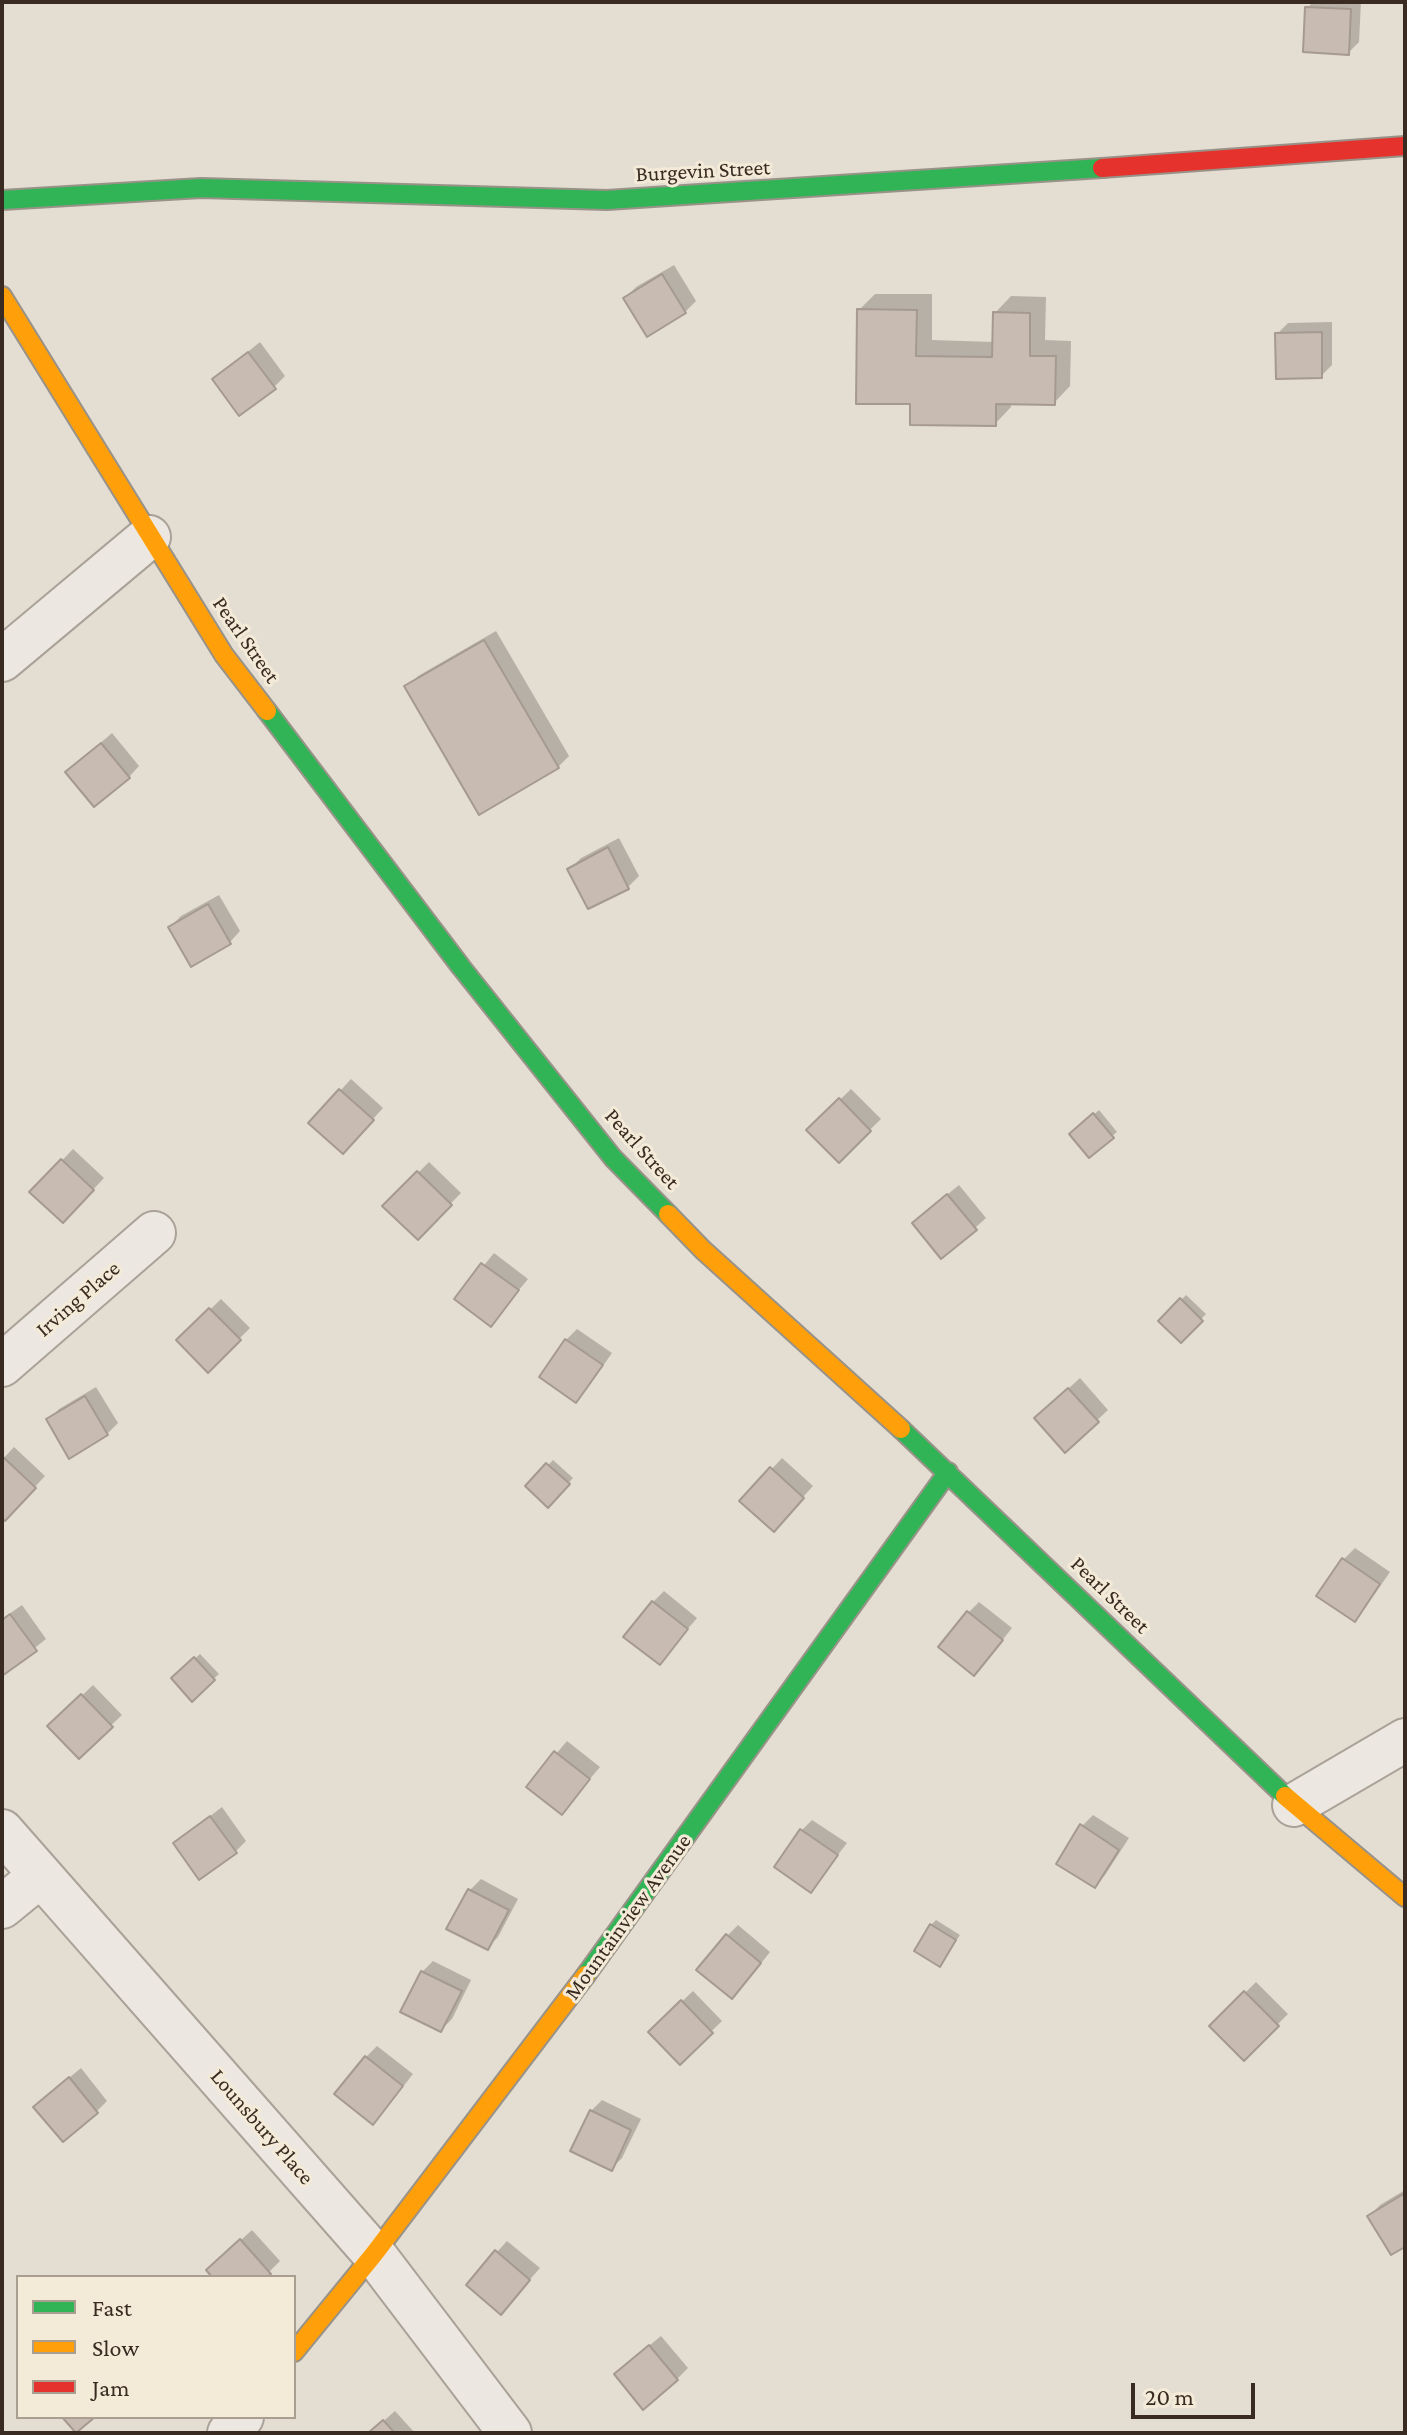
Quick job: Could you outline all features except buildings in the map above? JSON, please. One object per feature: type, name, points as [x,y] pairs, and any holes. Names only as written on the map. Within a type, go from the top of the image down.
[{"type":"street","name":"Burgevin Street","points":[[2,200],[201,188],[607,200],[918,182],[1405,146]]},
{"type":"street","name":"Pearl Street","points":[[2,296],[149,537],[234,668],[461,967],[613,1158],[703,1250],[948,1472],[1294,1805],[1405,1897]]},
{"type":"street","points":[[2,660],[149,537]]},
{"type":"street","name":"Irving Place","points":[[2,1365],[154,1233]]},
{"type":"street","name":"Mountainview Avenue","points":[[296,2350],[374,2254],[556,2017],[948,1472]]},
{"type":"street","points":[[1294,1805],[1405,1740]]},
{"type":"street","name":"Lounsbury Place","points":[[2,1831],[374,2254],[510,2433]]},
{"type":"street","points":[[2,1907],[40,1876]]},
{"type":"traffic: fast","points":[[2,200],[201,188],[607,200],[1102,168]]},
{"type":"traffic: fast","points":[[267,711],[461,967],[613,1158],[668,1214]]},
{"type":"traffic: fast","points":[[901,1429],[1285,1796]]},
{"type":"traffic: fast","points":[[586,1975],[948,1472]]},
{"type":"traffic: slow","points":[[2,296],[224,655],[267,711]]},
{"type":"traffic: slow","points":[[668,1214],[703,1250],[901,1429]]},
{"type":"traffic: slow","points":[[1285,1796],[1405,1897]]},
{"type":"traffic: slow","points":[[296,2350],[374,2254],[586,1975]]},
{"type":"traffic: jam","points":[[1102,168],[1405,146]]}]
